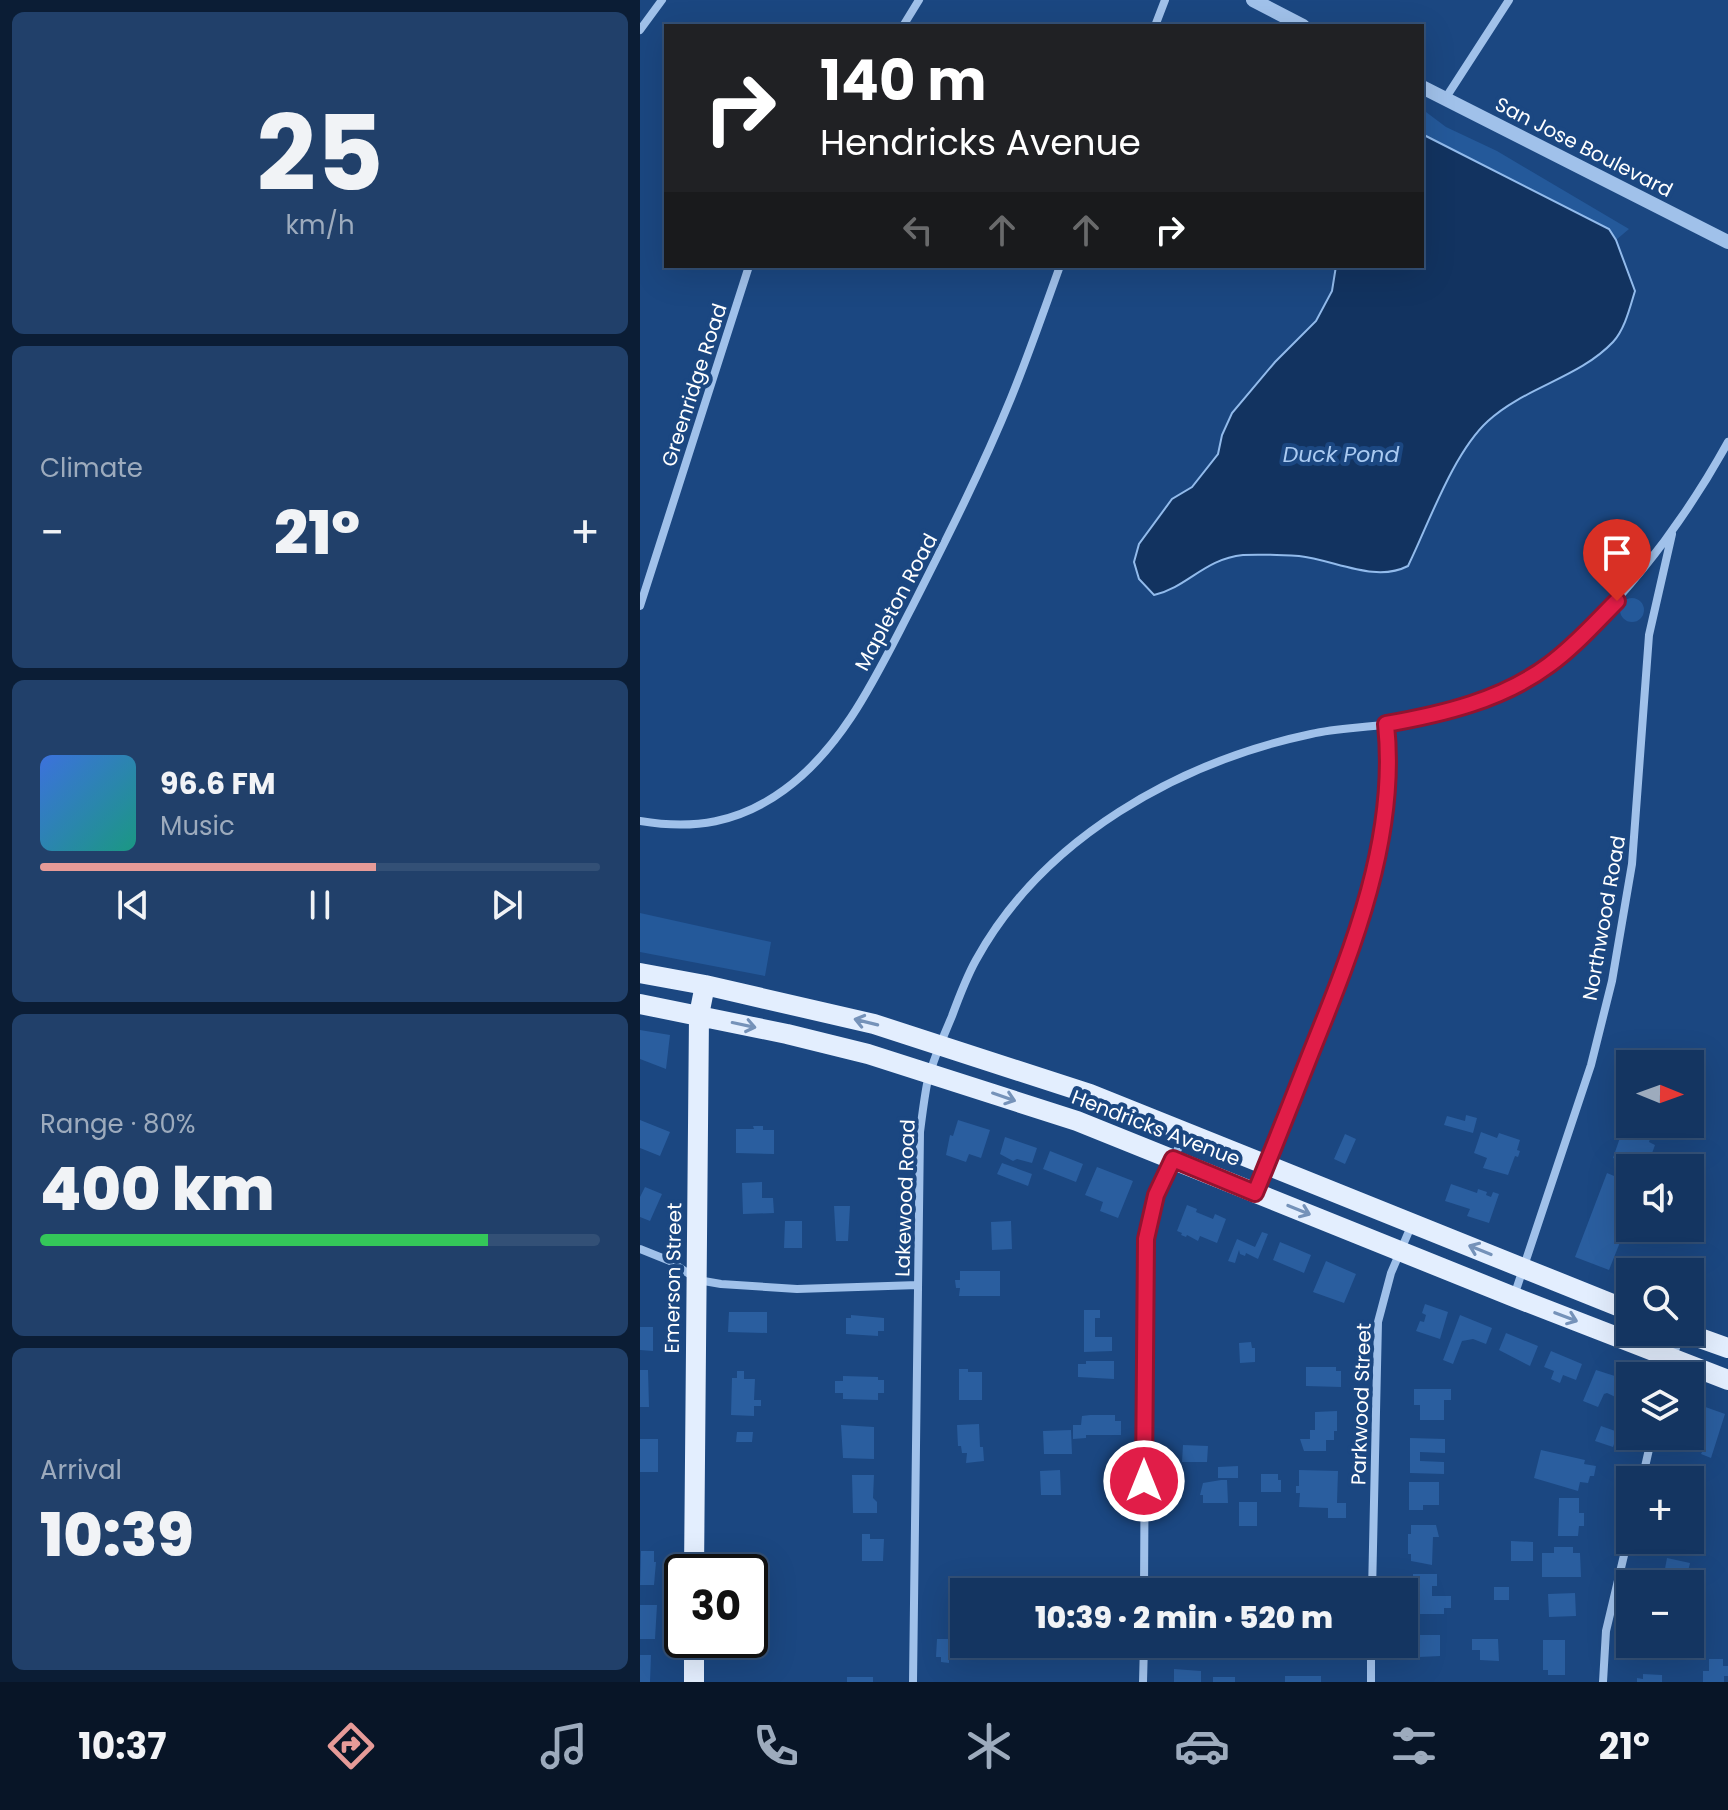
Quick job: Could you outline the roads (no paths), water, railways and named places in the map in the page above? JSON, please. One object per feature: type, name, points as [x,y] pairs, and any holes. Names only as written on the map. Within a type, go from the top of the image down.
[{"type":"main road","name":"Hendricks Avenue","points":[[640,973],[874,1024],[1090,1094],[1616,1305]]},
{"type":"main road","points":[[640,984],[697,983]]},
{"type":"main road","name":"Emerson Street","points":[[694,1554],[698,1280],[697,983]]},
{"type":"main road","name":"Hendricks Avenue","points":[[640,1004],[787,1034],[930,1073],[1077,1121],[1514,1297],[1658,1362]]},
{"type":"main road","points":[[1704,1340],[1728,1348]]},
{"type":"main road","name":"Hendricks Avenue","points":[[1704,1375],[1728,1380]]},
{"type":"main road","points":[[694,1658],[694,1682]]},
{"type":"street","points":[[640,30],[662,0]]},
{"type":"street","points":[[904,24],[919,0]]},
{"type":"street","points":[[1156,24],[1165,0]]},
{"type":"street","points":[[1253,0],[1299,24]]},
{"type":"street","points":[[1445,99],[1509,0]]},
{"type":"street","name":"San Jose Boulevard","points":[[1424,88],[1728,242]]},
{"type":"street","name":"Greenridge Road","points":[[640,606],[748,268]]},
{"type":"street","name":"Mapleton Road","points":[[640,821],[665,826],[695,826],[723,821],[783,790],[836,740],[885,660],[951,531],[1011,397],[1059,268]]},
{"type":"street","name":"Lakewood Road","points":[[913,1682],[919,1147],[930,1073],[940,1044],[969,974],[1003,918],[1036,879],[1096,828],[1175,781],[1233,756],[1311,734],[1422,718],[1484,700],[1529,679],[1552,663],[1617,601],[1672,534],[1728,442]]},
{"type":"street","name":"Northwood Road","points":[[1514,1297],[1591,1065],[1612,981],[1632,864],[1649,635],[1672,534]]},
{"type":"street","points":[[1255,1193],[1338,983],[1374,871],[1388,782],[1386,724]]},
{"type":"street","points":[[1144,1578],[1146,1239],[1156,1195],[1187,1131]]},
{"type":"street","name":"Parkwood Street","points":[[1372,1578],[1378,1322],[1391,1273],[1412,1223]]},
{"type":"street","points":[[640,1249],[670,1261],[698,1280],[797,1289],[918,1285]]},
{"type":"street","points":[[1603,1682],[1606,1631],[1624,1554]]},
{"type":"street","points":[[1143,1682],[1144,1658]]},
{"type":"street","points":[[1371,1658],[1371,1682]]},
{"type":"water","name":"Duck Pond","points":[[1424,135],[1609,229],[1635,291],[1627,318],[1613,342],[1584,365],[1503,409],[1475,435],[1443,489],[1408,566],[1382,572],[1299,556],[1243,555],[1217,562],[1177,586],[1154,595],[1139,579],[1134,562],[1139,544],[1172,499],[1192,487],[1218,454],[1232,413],[1275,362],[1316,321],[1332,291],[1336,268],[1424,268]]}]
